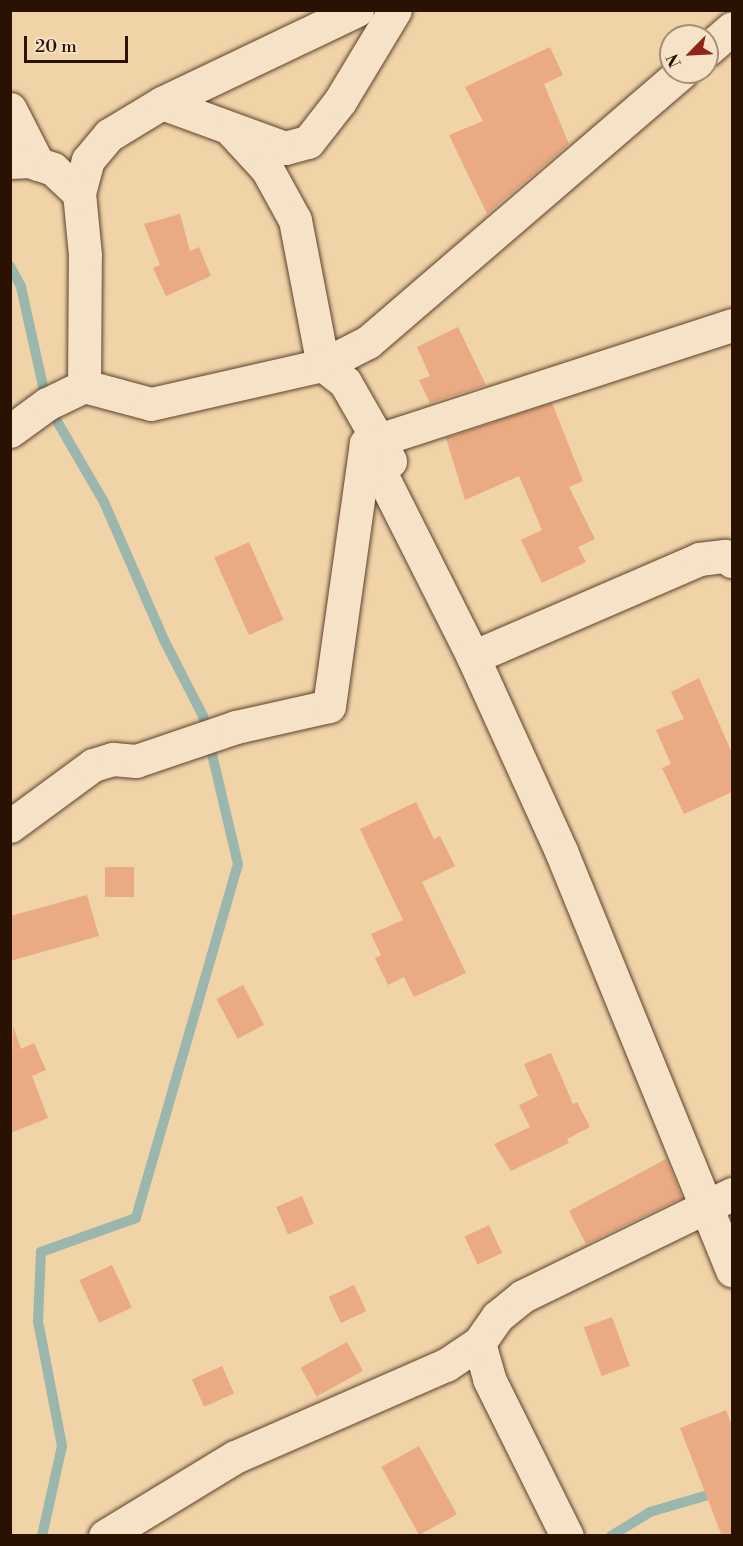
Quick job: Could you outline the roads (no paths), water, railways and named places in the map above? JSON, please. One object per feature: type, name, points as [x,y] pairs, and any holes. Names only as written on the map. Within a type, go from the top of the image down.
[{"type":"street","points":[[84,386],[85,255],[79,193],[88,160],[109,135],[162,103],[357,10]]},
{"type":"street","points":[[162,103],[232,131],[285,148],[308,142],[340,101],[395,10]]},
{"type":"street","points":[[719,39],[732,28]]},
{"type":"street","points":[[10,432],[47,404],[84,386],[151,404],[323,365],[368,342],[668,84]]},
{"type":"street","points":[[10,109],[24,163],[53,169],[79,193]]},
{"type":"street","points":[[232,131],[267,169],[295,220],[323,365],[345,382],[366,413],[419,520],[366,444]]},
{"type":"street","points":[[366,444],[732,325]]},
{"type":"street","points":[[366,444],[473,657],[721,1200],[732,1271]]},
{"type":"street","points":[[10,826],[93,765],[113,759],[136,761],[236,727],[329,706],[366,444]]},
{"type":"street","points":[[473,657],[699,560],[725,555],[732,561]]},
{"type":"street","points":[[105,1536],[235,1457],[385,1396],[479,1343],[497,1317],[523,1296],[721,1200]]},
{"type":"street","points":[[479,1343],[489,1379],[567,1536]]},
{"type":"waterway","points":[[10,266],[21,287],[47,404],[104,502],[164,640],[203,716],[238,864],[136,1218],[41,1252],[38,1321],[62,1446],[42,1536]]},
{"type":"waterway","points":[[611,1536],[650,1512],[732,1488]]}]
